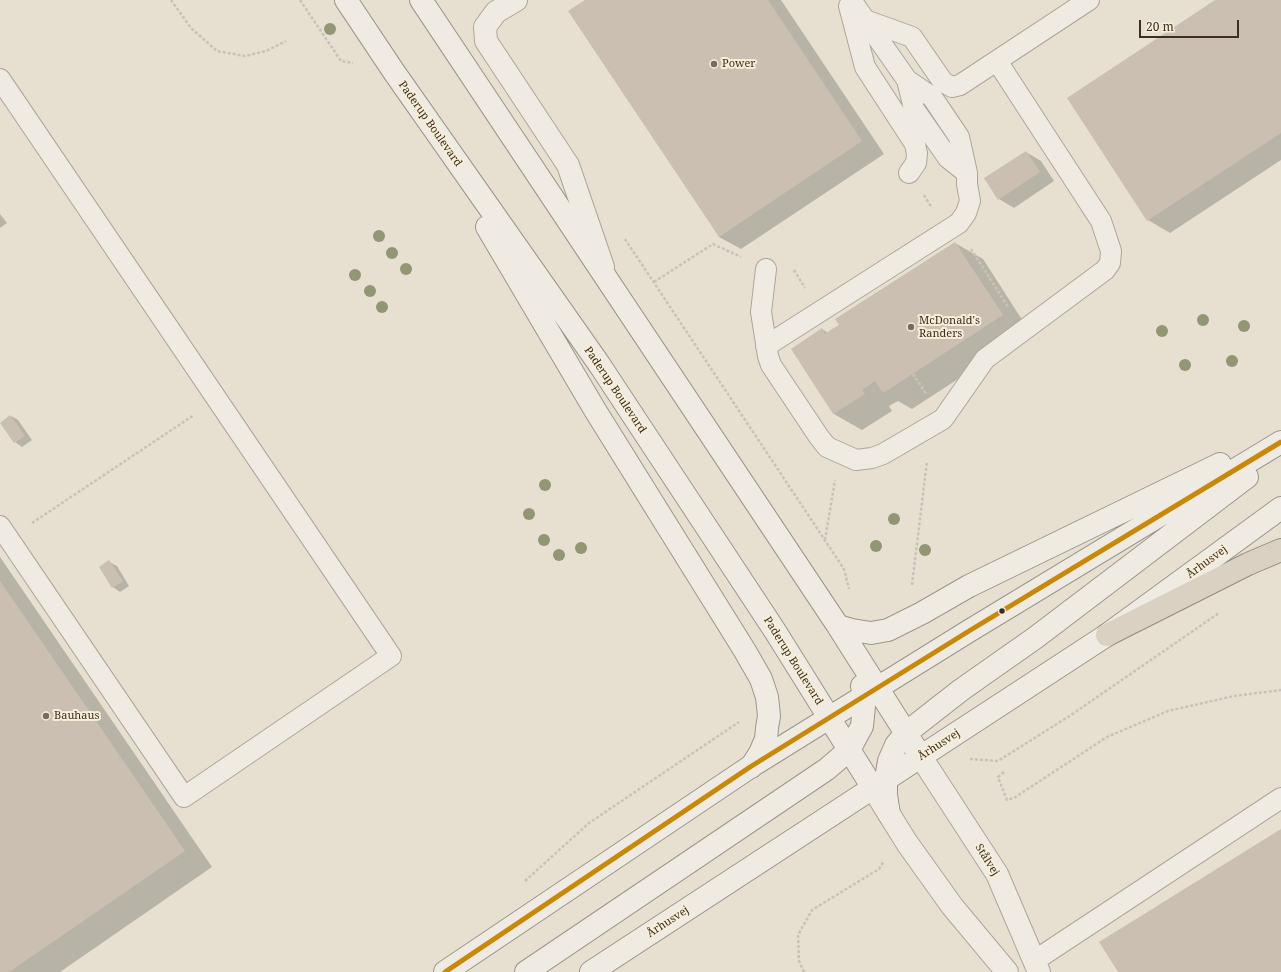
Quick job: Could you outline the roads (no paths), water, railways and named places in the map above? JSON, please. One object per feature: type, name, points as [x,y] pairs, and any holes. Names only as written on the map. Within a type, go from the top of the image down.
[{"type":"highway","points":[[1107,635],[1248,564],[1281,550]]},
{"type":"street","name":"Paderup Boulevard","points":[[346,0],[394,72],[599,364],[775,631],[849,750],[879,784]]},
{"type":"street","points":[[421,0],[838,626],[871,692],[906,733],[921,757]]},
{"type":"street","points":[[516,0],[496,12],[485,27],[486,41],[568,165],[607,278]]},
{"type":"street","points":[[394,72],[591,403],[762,679],[767,697],[769,716],[766,739],[760,753],[750,767]]},
{"type":"street","points":[[838,626],[871,633],[888,630],[976,583],[1281,434]]},
{"type":"street","points":[[446,972],[750,767],[1281,442]]},
{"type":"street","points":[[1007,972],[952,906],[907,843],[889,814],[879,784],[896,745],[906,733],[944,702],[1041,633],[1281,451]]},
{"type":"street","name":"Århusvej","points":[[591,972],[1107,635],[1281,508]]},
{"type":"street","points":[[526,972],[827,769],[849,750],[862,726],[871,692]]},
{"type":"street","name":"Stålvej","points":[[921,757],[998,874],[1036,966]]},
{"type":"lane","points":[[848,0],[865,68],[915,144],[917,154],[916,163],[909,173]]},
{"type":"lane","points":[[766,346],[959,223],[966,213],[970,201],[967,173],[948,158],[914,109],[907,80],[851,0]]},
{"type":"lane","points":[[865,20],[912,37],[943,82],[952,87],[960,85],[1089,0]]},
{"type":"lane","points":[[766,269],[761,312],[766,346],[771,366],[827,447],[856,460],[872,458],[883,454],[943,419],[985,359],[1108,267],[1110,263],[1111,251],[1101,221],[997,61]]},
{"type":"lane","points":[[0,79],[391,656],[184,797],[4,532]]},
{"type":"lane","points":[[1036,966],[1281,798]]},
{"type":"place","name":"Power","points":[[714,64]]},
{"type":"place","name":"McDonald's Randers","points":[[911,327]]},
{"type":"place","name":"Bauhaus","points":[[46,716]]}]
